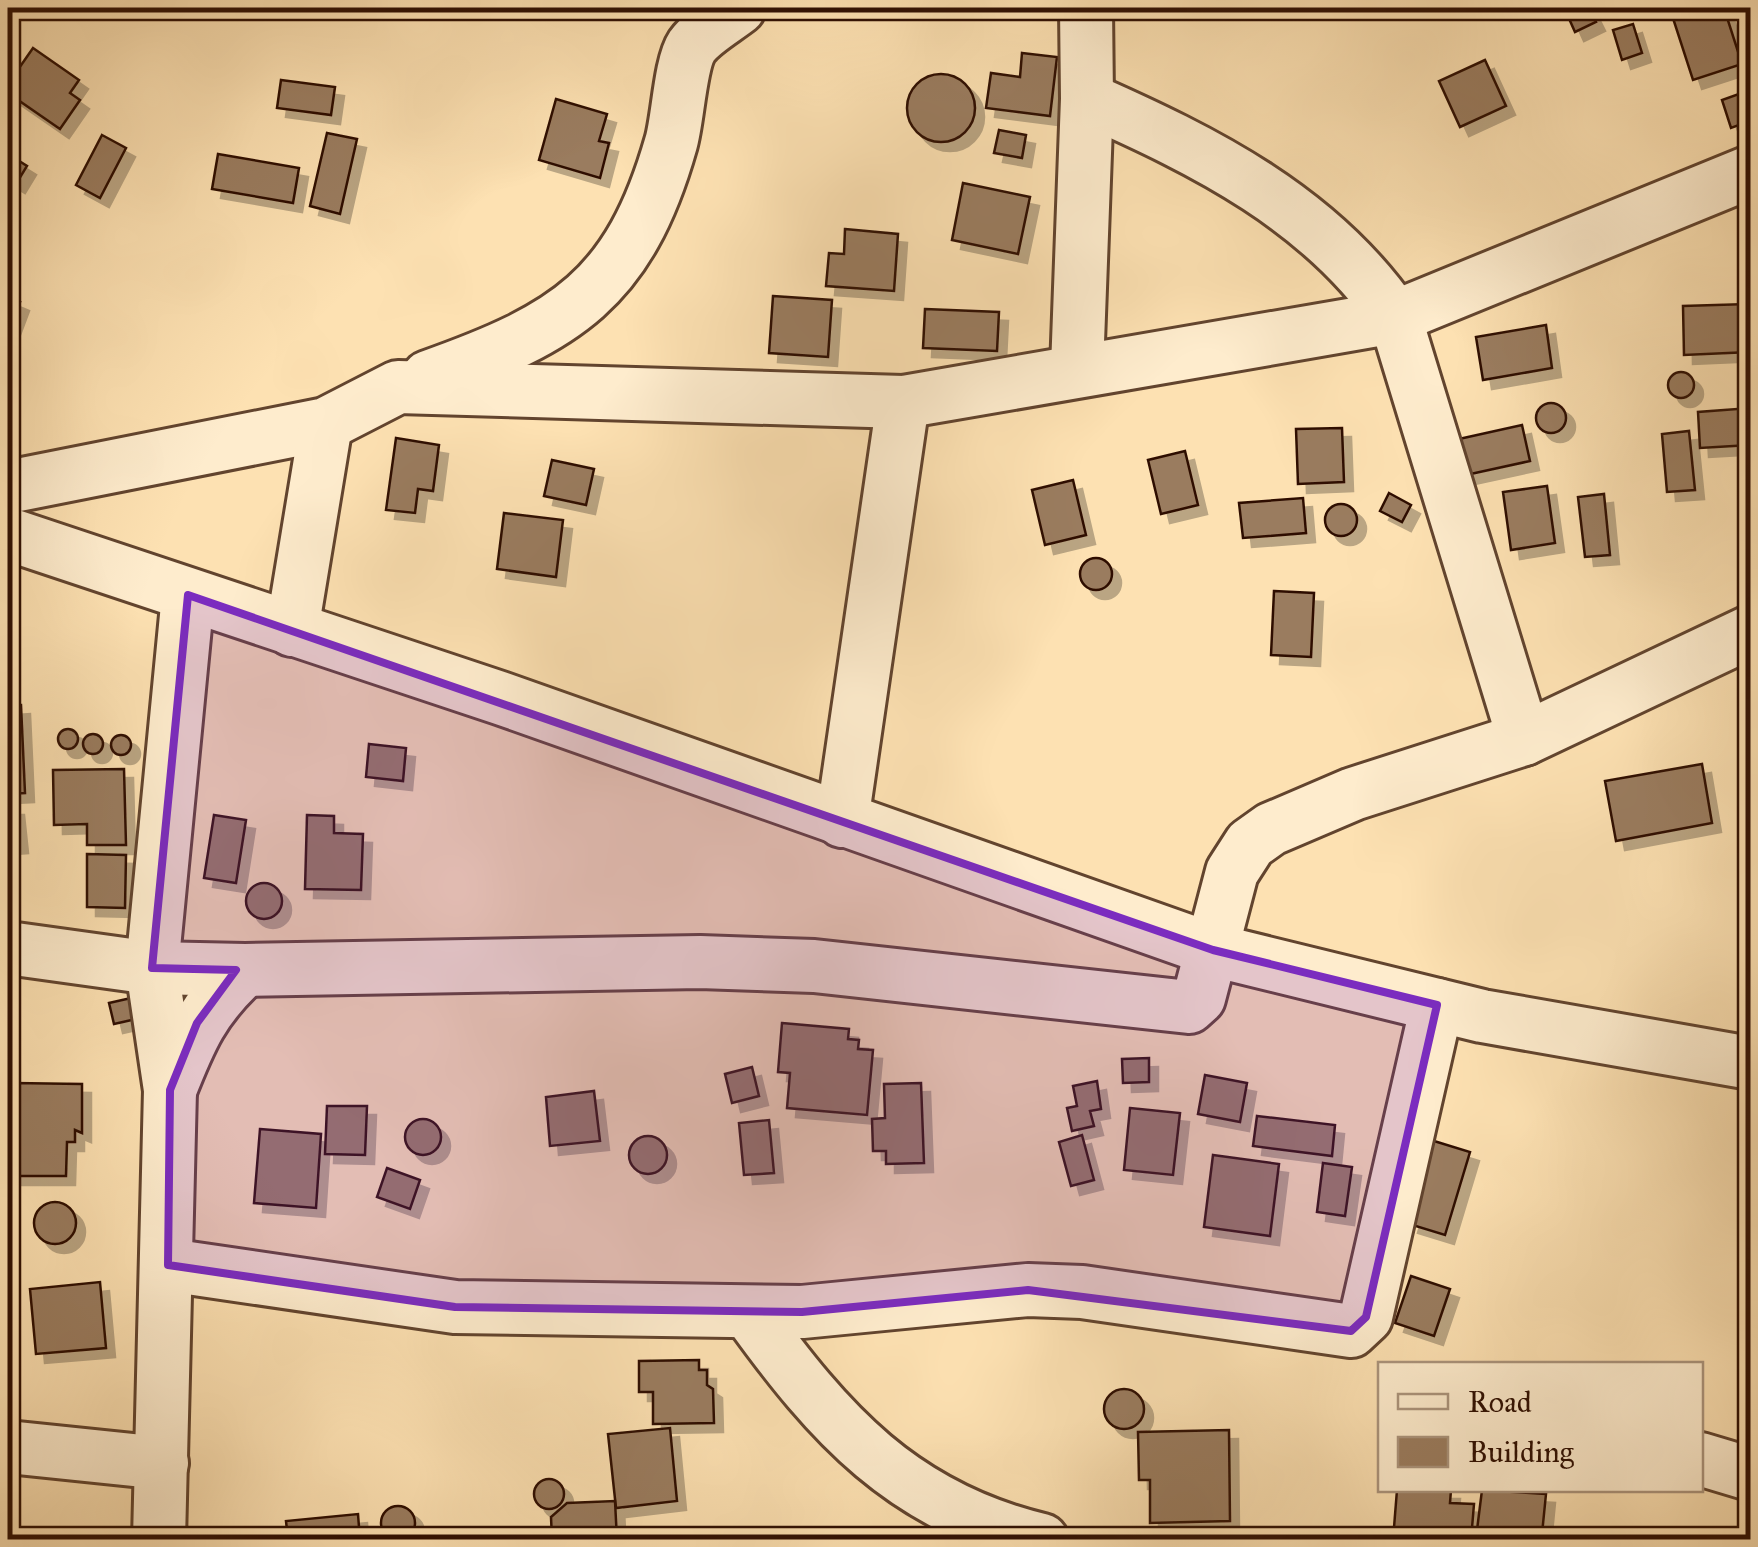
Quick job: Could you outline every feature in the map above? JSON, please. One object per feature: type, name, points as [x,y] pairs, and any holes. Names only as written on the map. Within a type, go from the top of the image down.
[{"type":"street","points":[[8,487],[326,424],[398,387],[502,350],[555,322],[603,285],[654,197],[672,140],[688,27],[739,8]]},
{"type":"street","points":[[1077,369],[1088,99],[1086,8]]},
{"type":"street","points":[[1088,99],[1166,134],[1255,183],[1315,227],[1368,278],[1396,317],[1524,739]]},
{"type":"street","points":[[398,387],[903,402],[1396,317],[1750,172]]},
{"type":"street","points":[[842,821],[903,402]]},
{"type":"street","points":[[292,630],[326,424]]},
{"type":"street","points":[[8,534],[500,698],[1213,950],[1437,1006],[1750,1064]]},
{"type":"street","points":[[159,1540],[170,1090],[152,968],[188,594]]},
{"type":"street","points":[[8,948],[152,968],[244,970],[769,964],[1181,1008],[1199,998],[1232,872],[1250,844],[1271,829],[1352,794],[1524,739],[1750,632]]},
{"type":"street","points":[[170,1090],[197,1023],[244,970]]},
{"type":"street","points":[[168,1265],[455,1307],[749,1314],[1028,1290],[1082,1292],[1343,1332],[1358,1328],[1366,1318],[1437,1006]]},
{"type":"street","points":[[749,1314],[804,1390],[863,1451],[963,1511],[1042,1540]]},
{"type":"street","points":[[8,1447],[162,1463]]},
{"type":"street","points":[[1703,1460],[1750,1474]]},
{"type":"highlighted area","points":[[188,595],[1213,950],[1437,1005],[1366,1317],[1351,1331],[1028,1290],[802,1312],[455,1307],[168,1265],[170,1090],[197,1023],[236,970],[152,968]]},
{"type":"building","points":[[1589,8],[1596,22],[1575,32],[1567,14]]},
{"type":"building","points":[[1724,8],[1742,64],[1693,80],[1671,12]]},
{"type":"building","points":[[1633,24],[1642,53],[1622,60],[1613,30]]},
{"type":"building","points":[[33,48],[79,80],[70,93],[80,100],[60,129],[8,93],[8,84]]},
{"type":"building","points":[[1022,53],[1057,57],[1050,116],[986,108],[991,73],[1020,77]]},
{"type":"building","points":[[1485,60],[1506,106],[1460,127],[1439,81]]},
{"type":"building","points":[[941,74],[965,84],[975,108],[965,132],[941,142],[917,132],[907,108],[917,84]]},
{"type":"building","points":[[281,80],[335,87],[331,115],[277,108]]},
{"type":"building","points":[[1750,90],[1750,121],[1731,128],[1722,100]]},
{"type":"building","points":[[556,99],[607,114],[599,141],[609,143],[600,178],[539,160]]},
{"type":"building","points":[[999,130],[1026,135],[1022,158],[994,153]]},
{"type":"building","points":[[327,133],[357,139],[340,214],[310,206]]},
{"type":"building","points":[[102,135],[126,148],[100,198],[76,185]]},
{"type":"building","points":[[8,154],[27,166],[16,184],[8,179]]},
{"type":"building","points":[[218,154],[299,168],[293,203],[212,189]]},
{"type":"building","points":[[963,183],[1030,197],[1018,254],[952,240]]},
{"type":"building","points":[[845,229],[898,234],[894,291],[826,286],[829,253],[844,254]]},
{"type":"building","points":[[773,296],[832,300],[828,357],[769,353]]},
{"type":"building","points":[[8,297],[20,302],[8,334]]},
{"type":"building","points":[[1748,304],[1750,352],[1684,355],[1683,306]]},
{"type":"building","points":[[925,309],[999,312],[997,351],[923,348]]},
{"type":"building","points":[[1546,325],[1552,368],[1483,380],[1476,337]]},
{"type":"building","points":[[1681,372],[1690,376],[1694,385],[1690,394],[1681,398],[1672,394],[1668,385],[1672,376]]},
{"type":"building","points":[[1551,403],[1562,407],[1566,418],[1562,429],[1551,433],[1540,429],[1536,418],[1540,407]]},
{"type":"building","points":[[1750,408],[1750,445],[1700,448],[1698,412]]},
{"type":"building","points":[[1522,425],[1530,461],[1466,475],[1459,439]]},
{"type":"building","points":[[1342,428],[1344,482],[1298,484],[1296,429]]},
{"type":"building","points":[[1689,431],[1695,490],[1667,492],[1662,434]]},
{"type":"building","points":[[396,438],[439,445],[433,491],[418,489],[415,513],[386,510]]},
{"type":"building","points":[[1185,451],[1198,505],[1161,514],[1148,460]]},
{"type":"building","points":[[552,460],[594,469],[586,505],[544,496]]},
{"type":"building","points":[[1073,480],[1086,535],[1045,545],[1032,490]]},
{"type":"building","points":[[1547,486],[1555,543],[1511,550],[1503,492]]},
{"type":"building","points":[[1389,493],[1411,505],[1402,522],[1380,511]]},
{"type":"building","points":[[1604,494],[1610,555],[1585,557],[1578,497]]},
{"type":"building","points":[[1303,498],[1306,533],[1243,538],[1239,503]]},
{"type":"building","points":[[1341,504],[1352,509],[1357,520],[1352,531],[1341,536],[1330,531],[1325,520],[1330,509]]},
{"type":"building","points":[[504,513],[563,520],[556,577],[497,569]]},
{"type":"building","points":[[1096,558],[1108,562],[1112,574],[1108,586],[1096,590],[1084,586],[1080,574],[1084,562]]},
{"type":"building","points":[[1274,591],[1314,593],[1311,657],[1271,655]]},
{"type":"building","points":[[21,705],[25,793],[8,794],[8,706]]},
{"type":"building","points":[[68,729],[78,739],[68,749],[58,739]]},
{"type":"building","points":[[93,734],[103,744],[93,754],[83,744]]},
{"type":"building","points":[[121,735],[131,745],[121,755],[111,745]]},
{"type":"building","points":[[369,744],[406,748],[403,781],[366,777]]},
{"type":"building","points":[[1702,764],[1712,823],[1616,841],[1605,781]]},
{"type":"building","points":[[124,769],[126,845],[87,845],[87,824],[54,825],[53,770]]},
{"type":"building","points":[[8,806],[15,806],[19,844],[8,845]]},
{"type":"building","points":[[214,815],[246,820],[236,883],[204,878]]},
{"type":"building","points":[[307,815],[334,816],[334,833],[363,834],[361,890],[305,889]]},
{"type":"building","points":[[87,854],[126,855],[125,908],[87,907]]},
{"type":"building","points":[[264,883],[277,888],[282,901],[277,914],[264,919],[251,914],[246,901],[251,888]]},
{"type":"building","points":[[131,998],[136,1019],[114,1024],[109,1003]]},
{"type":"building","points":[[782,1023],[849,1029],[848,1039],[859,1040],[858,1049],[873,1050],[867,1115],[787,1108],[790,1073],[778,1072]]},
{"type":"building","points":[[1149,1058],[1149,1082],[1123,1083],[1122,1059]]},
{"type":"building","points":[[752,1067],[759,1096],[732,1103],[725,1074]]},
{"type":"building","points":[[1205,1075],[1247,1083],[1240,1122],[1198,1114]]},
{"type":"building","points":[[1097,1081],[1101,1109],[1090,1111],[1094,1126],[1072,1131],[1067,1108],[1077,1106],[1073,1086]]},
{"type":"building","points":[[13,1083],[82,1084],[82,1133],[75,1130],[75,1142],[67,1142],[66,1176],[8,1176]]},
{"type":"building","points":[[921,1083],[924,1163],[886,1164],[886,1151],[873,1151],[872,1119],[885,1118],[884,1084]]},
{"type":"building","points":[[594,1091],[600,1141],[550,1146],[546,1097]]},
{"type":"building","points":[[327,1106],[367,1106],[365,1155],[325,1154]]},
{"type":"building","points":[[1130,1108],[1180,1113],[1173,1175],[1124,1170]]},
{"type":"building","points":[[1257,1116],[1335,1125],[1332,1156],[1253,1146]]},
{"type":"building","points":[[423,1119],[436,1124],[441,1137],[436,1150],[423,1155],[410,1150],[405,1137],[410,1124]]},
{"type":"building","points":[[769,1120],[774,1173],[744,1175],[739,1123]]},
{"type":"building","points":[[260,1129],[321,1134],[316,1208],[254,1203]]},
{"type":"building","points":[[1082,1135],[1094,1180],[1071,1186],[1059,1142]]},
{"type":"building","points":[[648,1136],[662,1141],[667,1155],[662,1169],[648,1174],[634,1169],[629,1155],[634,1141]]},
{"type":"building","points":[[1434,1141],[1470,1152],[1445,1235],[1409,1224]]},
{"type":"building","points":[[1213,1155],[1279,1164],[1270,1236],[1204,1227]]},
{"type":"building","points":[[1323,1163],[1352,1167],[1345,1216],[1317,1212]]},
{"type":"building","points":[[387,1168],[420,1180],[410,1209],[377,1197]]},
{"type":"building","points":[[55,1202],[70,1208],[76,1223],[70,1238],[55,1244],[40,1238],[34,1223],[40,1208]]},
{"type":"building","points":[[1411,1276],[1450,1289],[1434,1336],[1395,1323]]},
{"type":"building","points":[[100,1282],[106,1348],[36,1354],[30,1289]]},
{"type":"building","points":[[699,1360],[699,1370],[707,1370],[707,1385],[713,1389],[714,1423],[653,1424],[653,1392],[639,1392],[639,1361]]},
{"type":"building","points":[[1124,1389],[1138,1395],[1144,1409],[1138,1423],[1124,1429],[1110,1423],[1104,1409],[1110,1395]]},
{"type":"building","points":[[670,1428],[677,1501],[616,1508],[608,1434]]},
{"type":"building","points":[[1229,1430],[1230,1521],[1150,1523],[1150,1480],[1139,1480],[1138,1432]]},
{"type":"building","points":[[549,1479],[563,1488],[564,1494],[555,1508],[549,1509],[535,1500],[534,1494],[543,1480]]},
{"type":"building","points":[[1397,1492],[1451,1492],[1450,1503],[1474,1504],[1471,1540],[1393,1540]]},
{"type":"building","points":[[1482,1492],[1546,1494],[1542,1534],[1557,1536],[1557,1540],[1476,1538]]},
{"type":"building","points":[[615,1501],[617,1540],[552,1540],[551,1517],[567,1503]]},
{"type":"building","points":[[398,1506],[410,1511],[415,1523],[410,1535],[398,1540],[386,1535],[381,1523],[386,1511]]},
{"type":"building","points":[[358,1514],[360,1540],[288,1540],[286,1521]]}]
